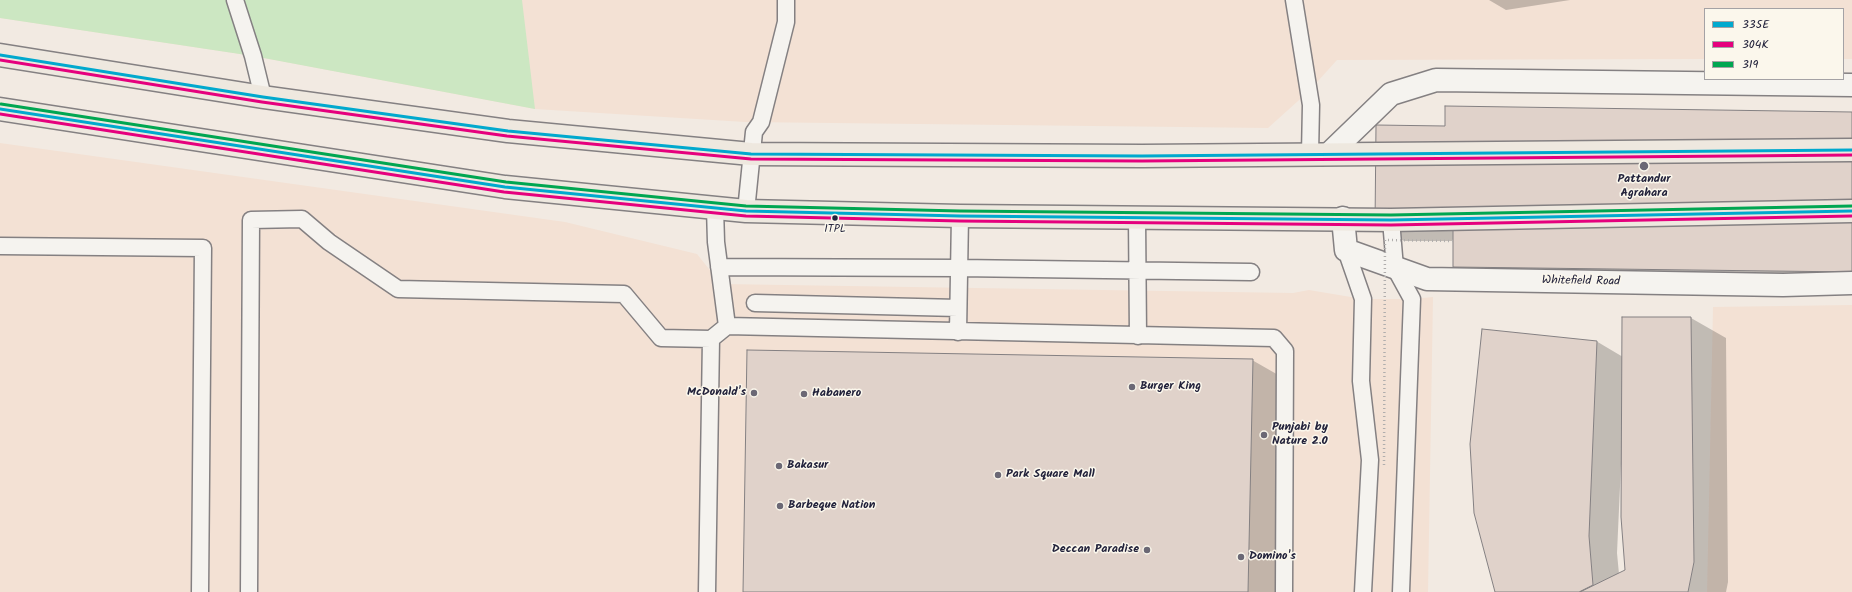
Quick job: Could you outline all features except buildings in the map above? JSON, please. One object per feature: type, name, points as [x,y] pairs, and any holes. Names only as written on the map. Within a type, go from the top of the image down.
[{"type":"main road","points":[[0,55],[263,97],[508,131],[751,154],[1142,156],[1852,150]]},
{"type":"main road","points":[[0,109],[504,187],[746,211],[960,216],[1343,218],[1391,220],[1852,211]]},
{"type":"street","points":[[1320,154],[1391,94],[1436,80],[1852,85]]},
{"type":"street","points":[[1343,218],[1346,250]]},
{"type":"street","name":"Whitefield Road","points":[[1346,250],[1427,279],[1783,285],[1852,283]]},
{"type":"lane","points":[[235,0],[253,56],[263,97]]},
{"type":"lane","points":[[746,211],[754,132],[761,122],[786,22],[786,0]]},
{"type":"lane","points":[[1294,0],[1320,154]]},
{"type":"lane","points":[[715,208],[719,267],[727,326]]},
{"type":"lane","points":[[958,332],[960,216]]},
{"type":"lane","points":[[1137,218],[1138,336]]},
{"type":"lane","points":[[249,592],[250,220],[302,219],[329,242],[398,290],[624,294],[661,338],[711,339],[727,326],[1274,338],[1285,351],[1284,592]]},
{"type":"lane","points":[[1391,220],[1395,268],[1412,299],[1401,592]]},
{"type":"lane","points":[[0,246],[203,248],[200,592]]},
{"type":"lane","points":[[1346,250],[1363,299],[1361,381],[1370,460],[1363,592]]},
{"type":"lane","points":[[719,267],[959,268],[1251,272]]},
{"type":"lane","points":[[755,303],[958,308]]},
{"type":"lane","points":[[707,592],[711,339]]},
{"type":"path","points":[[1384,465],[1385,240],[1453,241]]},
{"type":"shaded area","points":[[0,0],[1852,0],[1852,59],[1844,59],[1844,8],[1704,8],[1704,59],[1337,60],[1308,92],[1268,128],[745,122],[535,109],[253,56],[0,18]]},
{"type":"shaded area","points":[[0,143],[565,222],[697,254],[721,284],[1293,293],[1309,290],[1363,299],[1412,299],[1433,297],[1428,592],[0,592]]},
{"type":"shaded area","points":[[1852,305],[1852,592],[1707,592],[1713,307]]},
{"type":"green space","points":[[0,0],[522,0],[535,109],[253,56],[0,18]]},
{"type":"transit line","name":"335E","points":[[0,55],[263,97],[508,131],[751,154],[1142,156],[1852,150]]},
{"type":"transit line","name":"304K","points":[[0,60],[262,102],[507,136],[751,159],[1142,161],[1852,155]]},
{"type":"transit line","name":"319","points":[[1,104],[506,182],[746,206],[960,211],[1391,215],[1852,206]]},
{"type":"transit line","name":"335E","points":[[0,109],[505,187],[746,211],[960,216],[1391,220],[1852,211]]},
{"type":"transit line","name":"304K","points":[[0,114],[504,192],[746,216],[960,221],[1391,225],[1852,216]]},
{"type":"place","name":"Pattandur Agrahara","points":[[1644,166]]},
{"type":"place","name":"ITPL","points":[[835,218]]},
{"type":"place","name":"Burger King","points":[[1132,387]]},
{"type":"place","name":"McDonald's","points":[[754,393]]},
{"type":"place","name":"Habanero","points":[[804,394]]},
{"type":"place","name":"Punjabi by Nature 2.0","points":[[1264,435]]},
{"type":"place","name":"Bakasur","points":[[779,466]]},
{"type":"place","name":"Park Square Mall","points":[[998,475]]},
{"type":"place","name":"Barbeque Nation","points":[[780,506]]},
{"type":"place","name":"Deccan Paradise","points":[[1147,550]]},
{"type":"place","name":"Domino's","points":[[1241,557]]}]
